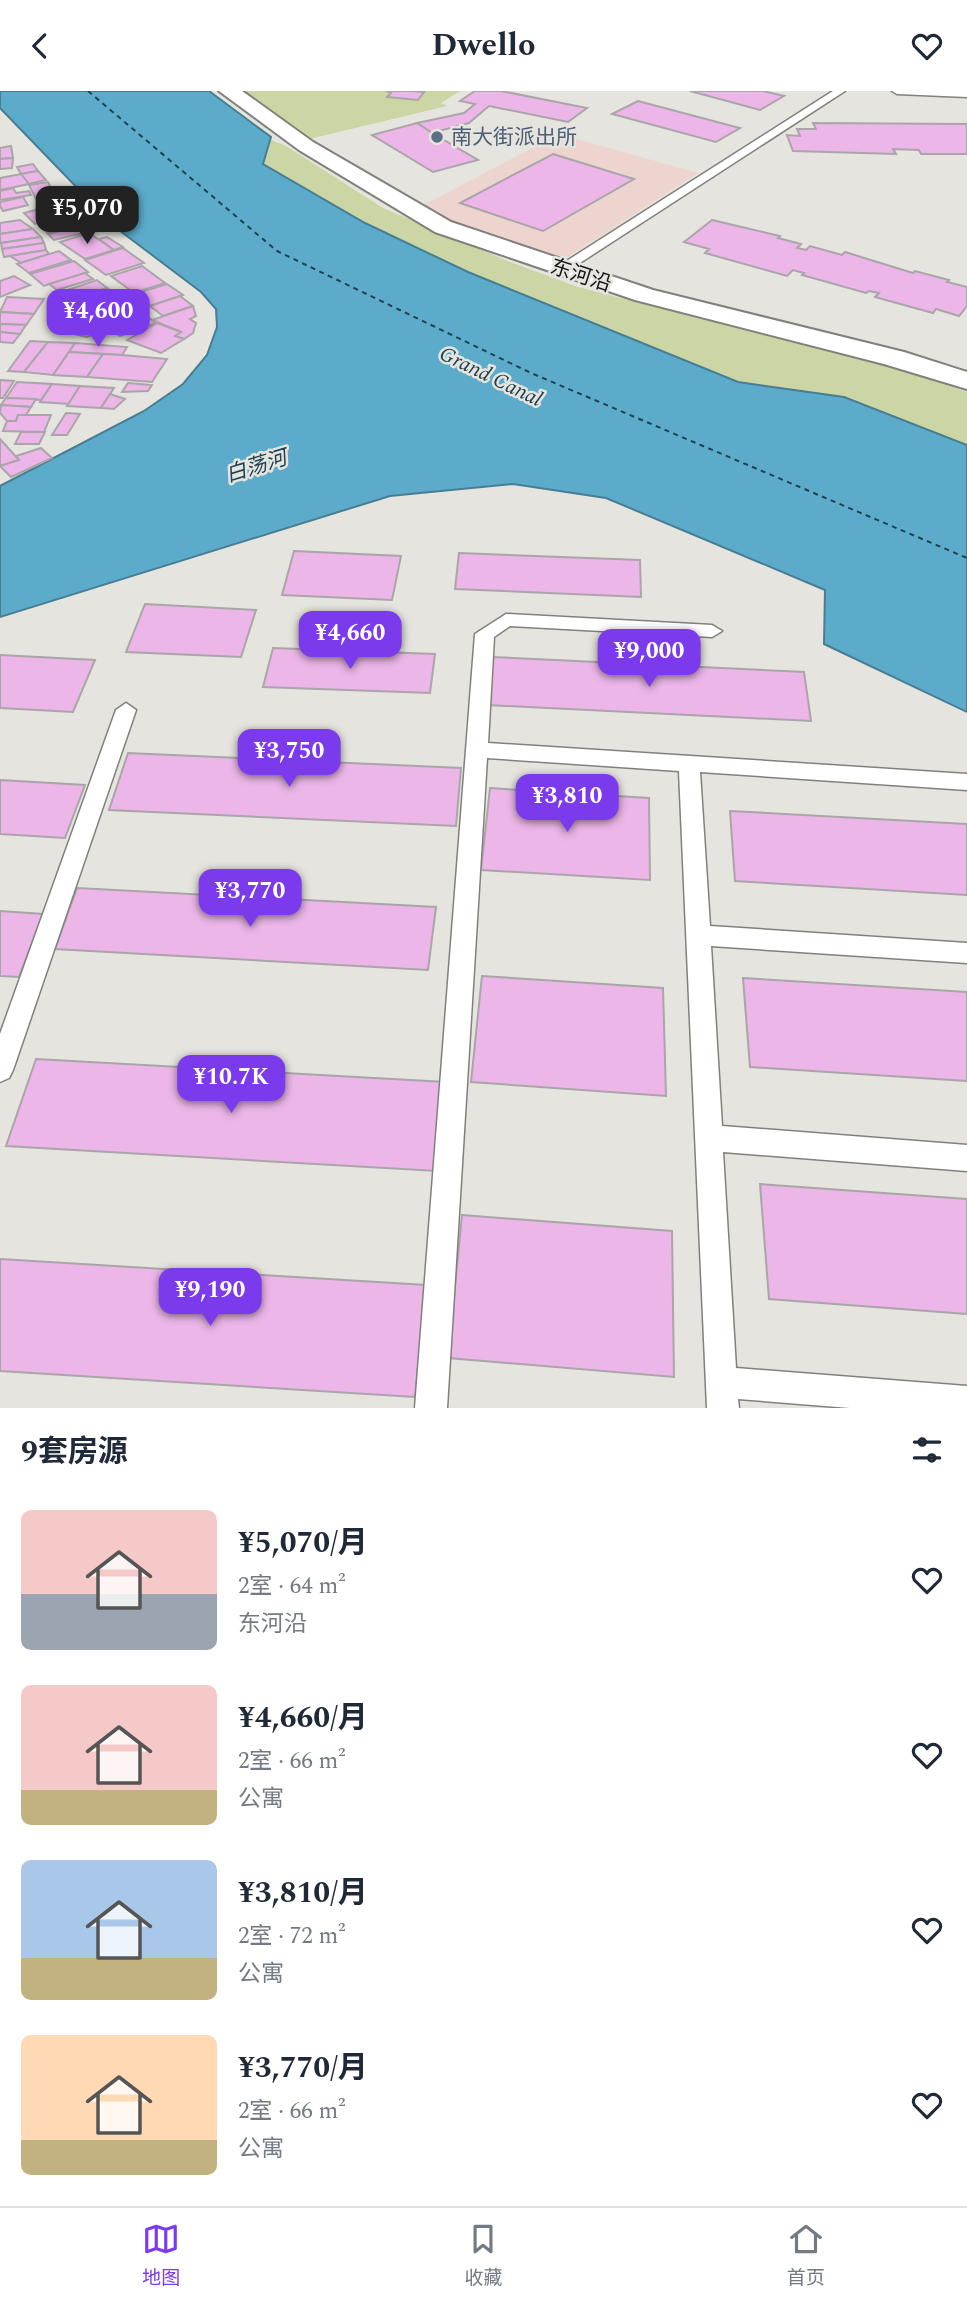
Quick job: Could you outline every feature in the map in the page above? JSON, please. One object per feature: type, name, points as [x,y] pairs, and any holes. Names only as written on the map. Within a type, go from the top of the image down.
[{"type":"street","name":"东河沿","points":[[229,91],[306,146],[443,227],[644,295],[894,358],[967,381]]},
{"type":"lane","points":[[561,268],[840,91]]},
{"type":"lane","points":[[897,91],[967,94]]},
{"type":"lane","points":[[431,1408],[485,634],[506,620],[712,631]]},
{"type":"lane","points":[[0,1070],[126,710]]},
{"type":"lane","points":[[477,750],[967,782]]},
{"type":"lane","points":[[689,762],[722,1395],[967,1402]]},
{"type":"lane","points":[[698,935],[967,953]]},
{"type":"lane","points":[[709,1138],[967,1158]]},
{"type":"shaded area","points":[[559,134],[698,173],[569,256],[552,259],[455,225],[422,206]]},
{"type":"green space","points":[[244,91],[460,91],[441,103],[447,106],[309,139]]},
{"type":"green space","points":[[271,140],[286,146],[383,208],[510,262],[578,287],[908,372],[967,392],[967,445],[844,397],[738,382],[468,272],[365,223],[263,164]]},
{"type":"water","points":[[0,91],[209,91],[271,137],[263,164],[365,223],[468,272],[738,382],[844,397],[967,445],[967,712],[824,644],[825,590],[606,498],[513,484],[390,496],[0,617],[0,486],[144,411],[183,384],[207,355],[217,327],[216,309],[201,292],[115,227],[0,108]]},
{"type":"building","points":[[386,91],[424,92],[418,100],[387,97],[391,93]]},
{"type":"building","points":[[475,91],[501,91],[587,108],[568,122],[489,106],[469,123],[432,133],[417,123],[464,113],[475,104],[460,101]]},
{"type":"building","points":[[690,91],[763,91],[784,96],[760,110]]},
{"type":"building","points":[[638,101],[740,128],[716,142],[612,114]]},
{"type":"building","points":[[417,123],[478,160],[433,172],[372,135]]},
{"type":"building","points":[[813,123],[967,124],[967,154],[921,154],[919,150],[893,149],[896,154],[793,151],[787,135],[800,136],[797,129],[816,129]]},
{"type":"building","points":[[11,146],[13,158],[0,159],[0,148]]},
{"type":"building","points":[[553,154],[634,179],[543,231],[460,203]]},
{"type":"building","points":[[13,158],[12,168],[0,169],[0,159]]},
{"type":"building","points":[[33,164],[38,171],[21,174],[17,167]]},
{"type":"building","points":[[38,171],[46,180],[29,184],[21,174]]},
{"type":"building","points":[[21,174],[29,184],[0,190],[0,178]]},
{"type":"building","points":[[48,182],[57,200],[38,203],[29,185]]},
{"type":"building","points":[[13,188],[16,193],[29,191],[31,195],[0,200],[0,191]]},
{"type":"building","points":[[23,197],[28,205],[3,211],[0,206],[0,202]]},
{"type":"building","points":[[54,205],[66,216],[35,224],[24,213]]},
{"type":"building","points":[[77,205],[85,215],[68,218],[58,209]]},
{"type":"building","points":[[85,215],[92,221],[78,225],[71,219]]},
{"type":"building","points":[[68,218],[78,225],[47,233],[40,225]]},
{"type":"building","points":[[20,220],[33,229],[0,234],[0,223]]},
{"type":"building","points":[[712,220],[780,236],[778,238],[801,244],[797,248],[806,250],[810,246],[842,255],[845,252],[913,273],[915,271],[949,280],[947,282],[967,287],[967,306],[959,316],[936,309],[933,313],[875,297],[879,293],[866,293],[793,270],[787,276],[705,253],[709,249],[684,242]]},
{"type":"building","points":[[77,226],[84,233],[54,240],[48,234]]},
{"type":"building","points":[[33,229],[41,237],[0,243],[0,234]]},
{"type":"building","points":[[89,233],[114,250],[85,259],[60,242]]},
{"type":"building","points":[[41,237],[44,243],[2,249],[1,243]]},
{"type":"building","points":[[107,237],[123,247],[114,250],[99,239]]},
{"type":"building","points":[[44,243],[46,250],[4,257],[2,249]]},
{"type":"building","points":[[123,248],[144,263],[106,275],[85,260]]},
{"type":"building","points":[[46,250],[49,254],[21,263],[10,256]]},
{"type":"building","points":[[59,251],[71,260],[29,273],[17,264]]},
{"type":"building","points":[[74,261],[88,272],[44,286],[30,274]]},
{"type":"building","points":[[142,266],[165,283],[134,293],[111,276]]},
{"type":"building","points":[[85,273],[93,279],[57,290],[49,284]]},
{"type":"building","points":[[14,276],[30,285],[0,297],[0,281]]},
{"type":"building","points":[[97,280],[107,288],[65,302],[55,294]]},
{"type":"building","points":[[167,284],[183,295],[150,306],[135,294]]},
{"type":"building","points":[[107,288],[117,294],[74,309],[65,302]]},
{"type":"building","points":[[117,294],[125,301],[86,315],[74,309]]},
{"type":"building","points":[[180,296],[193,306],[163,316],[150,306]]},
{"type":"building","points":[[7,297],[44,299],[34,314],[0,312]]},
{"type":"building","points":[[125,301],[138,310],[99,324],[86,315]]},
{"type":"building","points":[[65,302],[74,309],[59,314],[50,307]]},
{"type":"building","points":[[193,306],[196,316],[190,319],[196,323],[193,333],[184,339],[175,336],[181,332],[152,320]]},
{"type":"building","points":[[138,310],[156,323],[120,336],[102,323]]},
{"type":"building","points":[[0,312],[34,314],[26,325],[0,324]]},
{"type":"building","points":[[102,323],[110,329],[87,337],[74,334]]},
{"type":"building","points":[[157,323],[181,332],[175,336],[184,339],[161,353],[127,340]]},
{"type":"building","points":[[0,324],[26,325],[20,334],[0,332]]},
{"type":"building","points":[[0,332],[20,334],[13,343],[0,342]]},
{"type":"building","points":[[30,341],[48,342],[24,372],[8,371]]},
{"type":"building","points":[[48,342],[75,343],[53,375],[24,372]]},
{"type":"building","points":[[75,343],[127,347],[122,355],[69,352]]},
{"type":"building","points":[[69,352],[103,354],[87,377],[53,375]]},
{"type":"building","points":[[103,354],[167,359],[152,382],[87,377]]},
{"type":"building","points":[[0,380],[14,381],[3,398],[0,398]]},
{"type":"building","points":[[17,382],[52,384],[41,400],[6,398]]},
{"type":"building","points":[[128,383],[152,385],[148,391],[122,392]]},
{"type":"building","points":[[52,384],[80,386],[69,404],[40,402]]},
{"type":"building","points":[[80,386],[114,388],[101,408],[67,406]]},
{"type":"building","points":[[110,394],[125,399],[114,409],[101,408]]},
{"type":"building","points":[[6,398],[36,399],[31,407],[1,405]]},
{"type":"building","points":[[1,405],[31,407],[26,415],[18,415],[16,421],[7,421],[0,413]]},
{"type":"building","points":[[66,413],[80,414],[67,435],[52,435]]},
{"type":"building","points":[[18,415],[51,415],[44,432],[3,431],[7,421],[16,421]]},
{"type":"building","points":[[21,432],[45,432],[39,444],[15,444]]},
{"type":"building","points":[[0,439],[19,460],[0,466]]},
{"type":"building","points":[[41,448],[52,458],[11,477],[0,466],[19,460],[16,456]]},
{"type":"building","points":[[294,551],[401,556],[392,600],[282,595]]},
{"type":"building","points":[[459,553],[640,560],[641,597],[455,589]]},
{"type":"building","points":[[145,604],[256,610],[241,657],[126,652]]},
{"type":"building","points":[[273,648],[435,654],[430,693],[263,687]]},
{"type":"building","points":[[0,655],[95,660],[73,712],[0,708]]},
{"type":"building","points":[[492,657],[804,672],[811,721],[487,705]]},
{"type":"building","points":[[128,753],[461,768],[456,826],[109,810]]},
{"type":"building","points":[[0,780],[85,785],[65,838],[0,834]]},
{"type":"building","points":[[490,788],[649,798],[650,880],[481,870]]},
{"type":"building","points":[[730,811],[967,824],[967,895],[735,881]]},
{"type":"building","points":[[77,888],[436,907],[428,970],[55,949]]},
{"type":"building","points":[[0,911],[43,914],[19,977],[0,976]]},
{"type":"building","points":[[482,976],[663,988],[666,1096],[471,1082]]},
{"type":"building","points":[[743,978],[967,992],[967,1081],[750,1067]]},
{"type":"building","points":[[36,1059],[445,1082],[437,1171],[6,1146]]},
{"type":"building","points":[[760,1184],[967,1199],[967,1314],[769,1299]]},
{"type":"building","points":[[462,1215],[672,1231],[674,1377],[448,1358]]},
{"type":"building","points":[[0,1259],[426,1285],[415,1397],[0,1371]]},
{"type":"ferry route","points":[[88,91],[277,251],[531,373],[967,558]]},
{"type":"place","name":"南大街派出所","points":[[437,137]]},
{"type":"water label","name":"Grand Canal","points":[[491,376]]},
{"type":"water label","name":"白荡河","points":[[256,466]]}]
